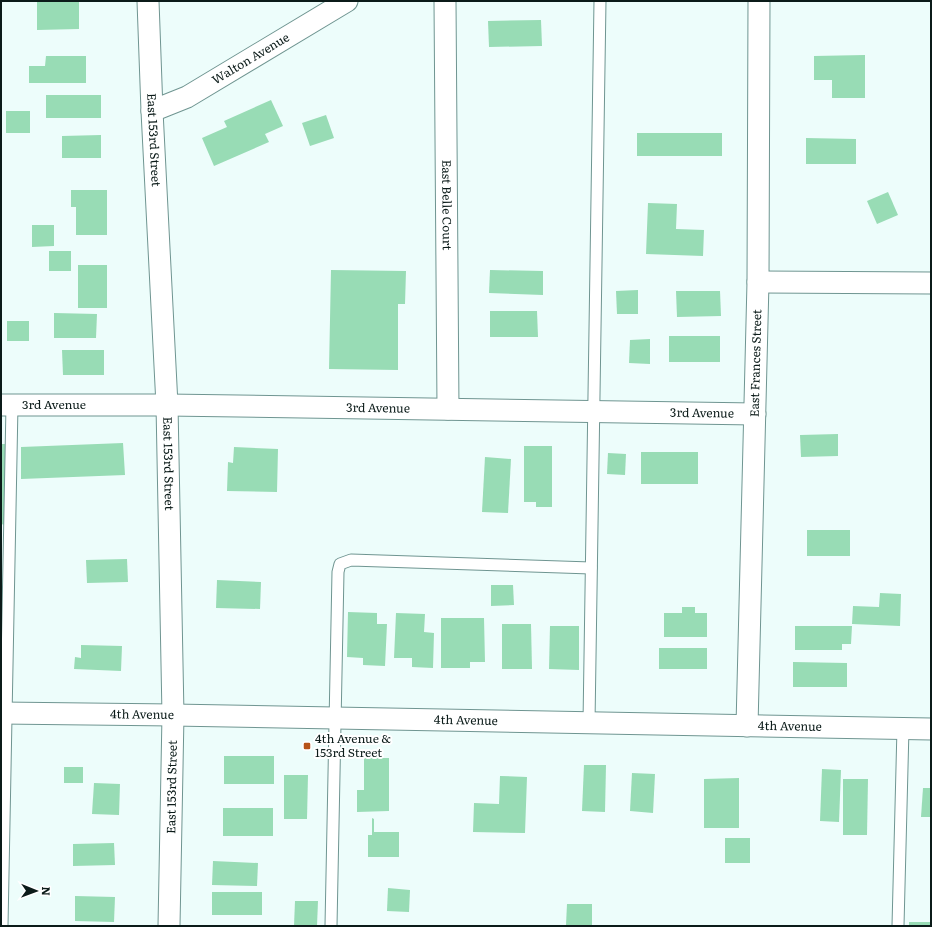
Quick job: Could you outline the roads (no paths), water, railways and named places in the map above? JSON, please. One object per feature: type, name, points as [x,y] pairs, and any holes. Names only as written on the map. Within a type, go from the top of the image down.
[{"type":"street","name":"East 153rd Street","points":[[148,1],[167,405],[173,715],[169,926]]},
{"type":"street","name":"Walton Avenue","points":[[152,111],[187,97],[347,1]]},
{"type":"street","name":"East Belle Court","points":[[446,1],[448,409]]},
{"type":"street","name":"East Frances Street","points":[[747,726],[758,282],[759,1]]},
{"type":"street","points":[[758,282],[931,283]]},
{"type":"street","name":"3rd Avenue","points":[[6,405],[167,405],[755,414]]},
{"type":"street","name":"4th Avenue","points":[[4,713],[931,729]]},
{"type":"lane","points":[[589,723],[600,1]]},
{"type":"lane","points":[[2,926],[6,405]]},
{"type":"lane","points":[[331,926],[338,572],[340,564],[351,560],[591,568]]},
{"type":"lane","points":[[898,926],[903,728]]},
{"type":"place","name":"4th Avenue & 153rd Street","points":[[307,746]]}]
